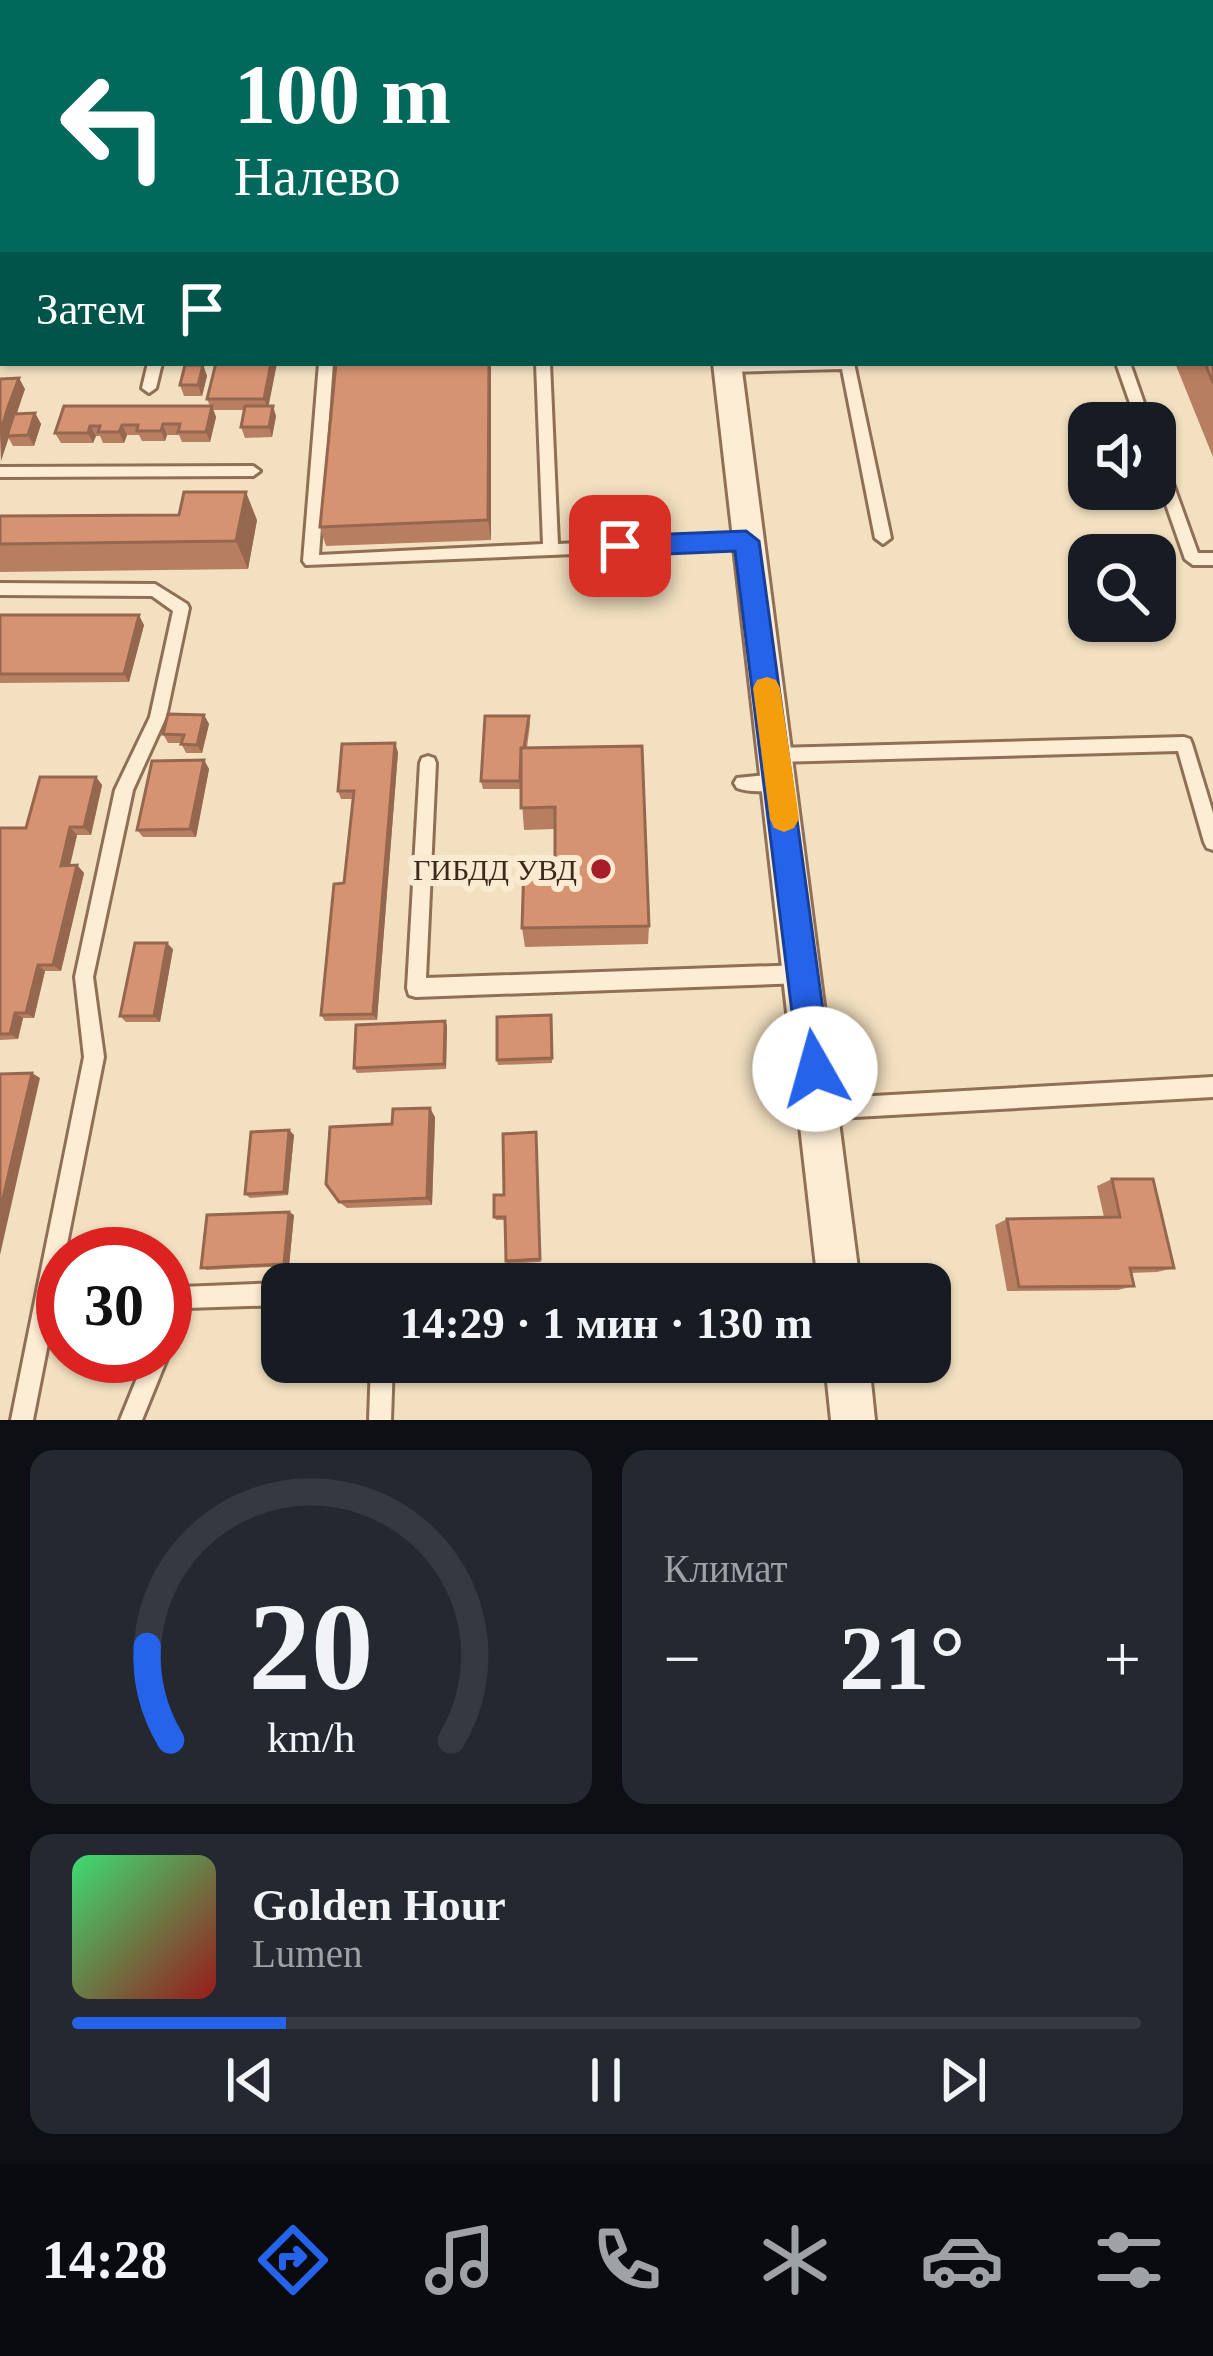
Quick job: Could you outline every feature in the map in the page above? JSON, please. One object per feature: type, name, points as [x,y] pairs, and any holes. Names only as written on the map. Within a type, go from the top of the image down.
[{"type":"street","points":[[728,366],[836,1263]]},
{"type":"street","points":[[850,1383],[854,1420]]},
{"type":"lane","points":[[149,388],[154,366]]},
{"type":"lane","points":[[326,366],[311,561],[746,541]]},
{"type":"lane","points":[[543,366],[551,550]]},
{"type":"lane","points":[[848,366],[883,538]]},
{"type":"lane","points":[[1124,366],[1137,402]]},
{"type":"lane","points":[[0,472],[253,471]]},
{"type":"lane","points":[[1175,510],[1193,559],[1213,559]]},
{"type":"lane","points":[[0,589],[155,590],[181,608],[158,717],[124,790],[84,977],[94,1057],[22,1420]]},
{"type":"lane","points":[[743,783],[778,768],[1184,744],[1213,842]]},
{"type":"lane","points":[[428,764],[416,988],[804,974]]},
{"type":"lane","points":[[820,1109],[1213,1087]]},
{"type":"lane","points":[[192,1298],[261,1295]]},
{"type":"lane","points":[[131,1420],[146,1383]]},
{"type":"lane","points":[[380,1420],[381,1383]]},
{"type":"building","points":[[185,366],[203,366],[198,385],[180,385]]},
{"type":"building","points":[[215,366],[270,366],[264,399],[207,399]]},
{"type":"building","points":[[336,366],[489,366],[488,520],[320,527]]},
{"type":"building","points":[[19,378],[8,407],[0,433],[0,379]]},
{"type":"building","points":[[64,406],[212,406],[206,432],[178,432],[180,424],[163,424],[161,431],[137,431],[138,425],[122,425],[119,432],[98,432],[100,426],[90,426],[88,433],[55,433]]},
{"type":"building","points":[[245,406],[273,406],[269,427],[241,427]]},
{"type":"building","points":[[35,413],[28,435],[7,436],[14,414]]},
{"type":"building","points":[[184,492],[246,492],[236,541],[0,544],[0,516],[179,515]]},
{"type":"building","points":[[0,615],[139,615],[124,674],[0,674]]},
{"type":"building","points":[[168,714],[204,715],[197,745],[181,744],[184,735],[163,734]]},
{"type":"building","points":[[485,716],[529,716],[520,781],[481,781]]},
{"type":"building","points":[[395,743],[373,1014],[321,1015],[334,884],[344,883],[354,791],[338,791],[342,744]]},
{"type":"building","name":"ГИБДД УВД","points":[[642,746],[649,926],[522,928],[524,862],[555,862],[555,807],[521,808],[521,748]]},
{"type":"building","points":[[204,760],[190,829],[137,830],[152,761]]},
{"type":"building","points":[[40,777],[96,777],[84,827],[70,827],[61,866],[77,865],[53,965],[38,965],[26,1013],[15,1013],[10,1034],[0,1034],[0,828],[26,828]]},
{"type":"building","points":[[135,943],[167,943],[154,1016],[120,1016]]},
{"type":"building","points":[[551,1015],[552,1058],[497,1060],[497,1017]]},
{"type":"building","points":[[445,1021],[444,1064],[354,1068],[356,1025]]},
{"type":"building","points":[[32,1073],[0,1211],[0,1074]]},
{"type":"building","points":[[430,1108],[427,1198],[339,1202],[326,1184],[330,1127],[392,1124],[393,1109]]},
{"type":"building","points":[[289,1130],[284,1192],[245,1194],[251,1132]]},
{"type":"building","points":[[536,1132],[540,1259],[506,1261],[505,1217],[494,1217],[494,1195],[504,1195],[503,1134]]},
{"type":"building","points":[[1112,1179],[1153,1179],[1174,1268],[1130,1268],[1134,1286],[1019,1287],[1007,1219],[1120,1217]]},
{"type":"building","points":[[289,1212],[284,1263],[201,1268],[207,1215]]},
{"type":"slow traffic","points":[[767,688],[784,819]]},
{"type":"place","name":"ГИБДД УВД","points":[[601,869]]},
{"type":"route","points":[[620,546],[746,541],[815,1069]]}]
